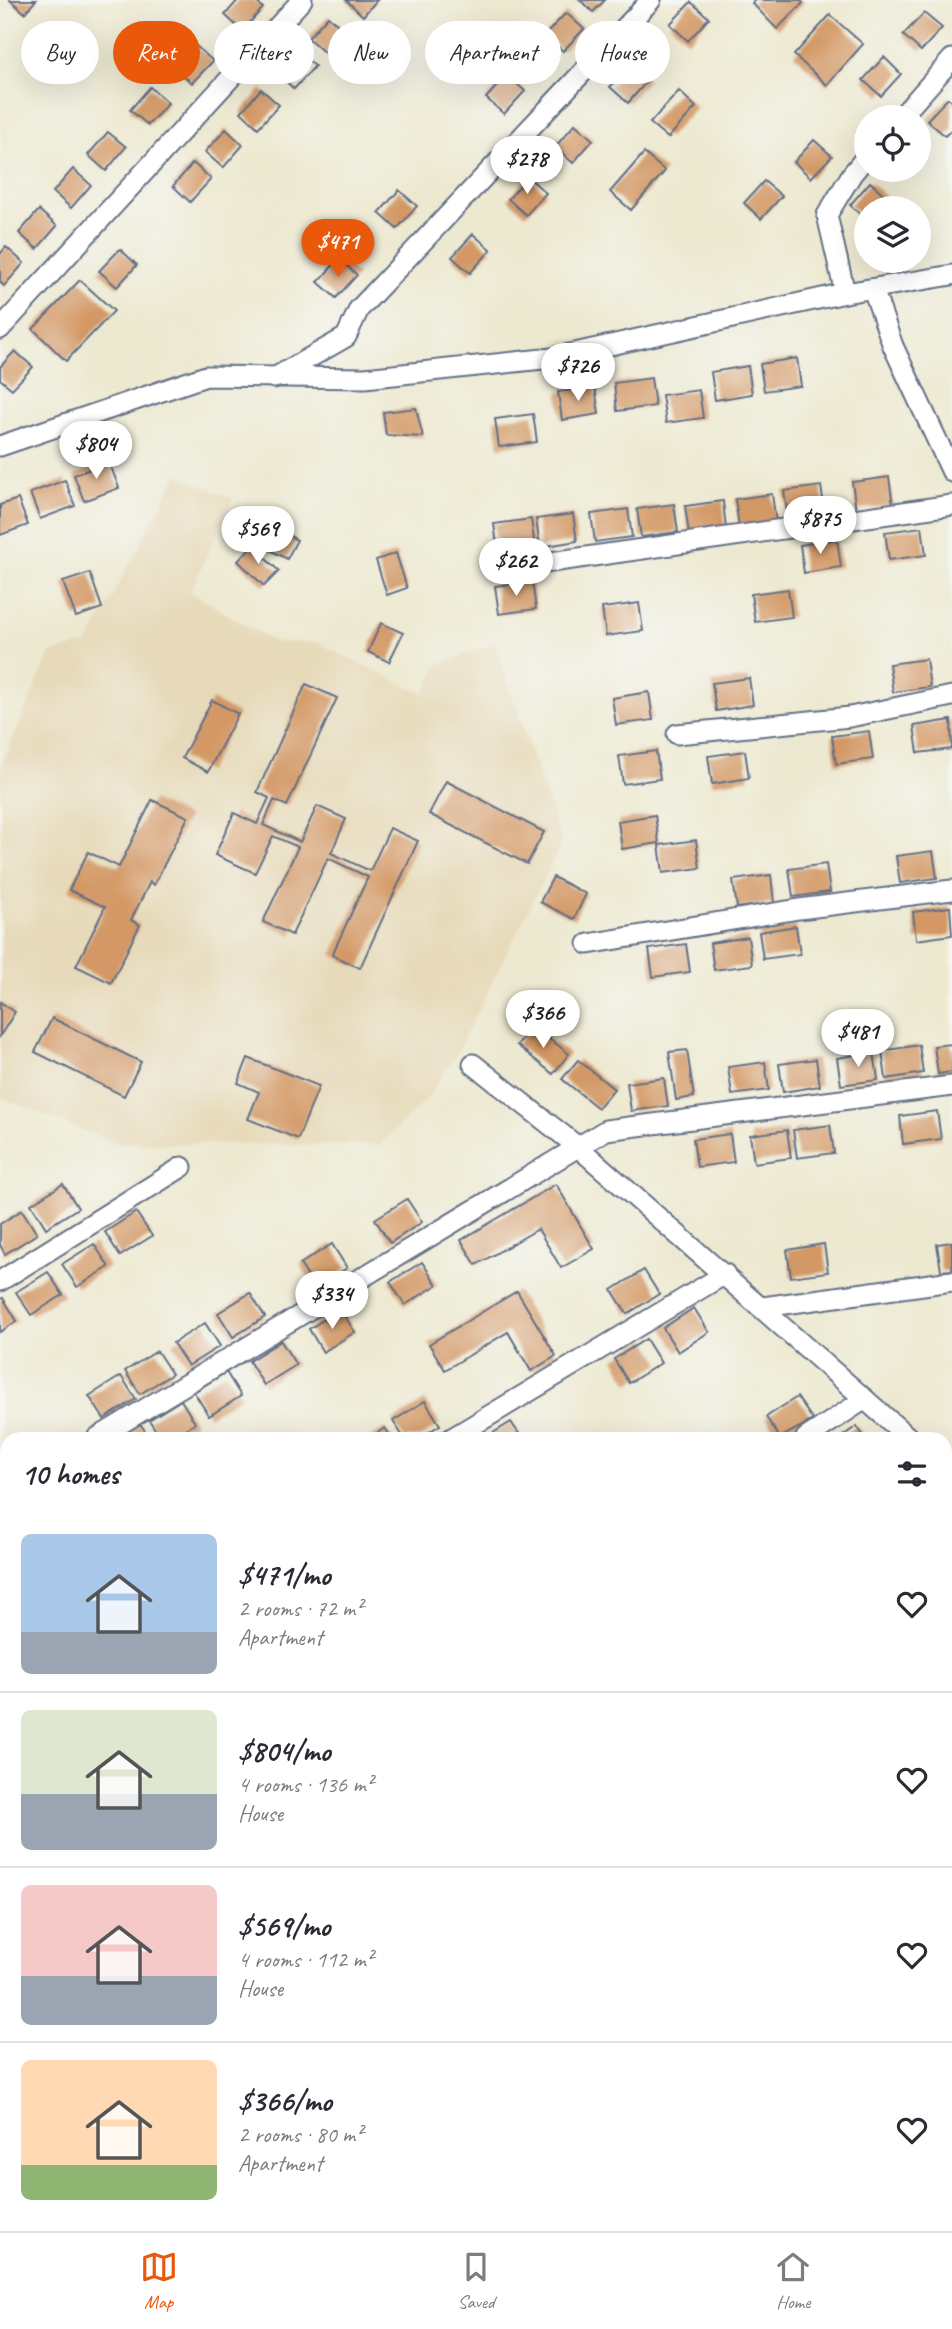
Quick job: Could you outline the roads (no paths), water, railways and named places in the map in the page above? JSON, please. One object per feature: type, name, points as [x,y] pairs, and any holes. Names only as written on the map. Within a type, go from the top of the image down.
[{"type":"street","points":[[0,329],[302,0]]},
{"type":"street","points":[[274,378],[346,337],[359,309],[651,0]]},
{"type":"street","points":[[912,105],[952,59]]},
{"type":"street","points":[[845,293],[827,215],[854,172]]},
{"type":"street","points":[[0,446],[206,376],[365,379],[552,358],[845,293],[952,275]]},
{"type":"street","points":[[873,289],[893,346],[952,472]]},
{"type":"street","points":[[523,566],[952,505]]},
{"type":"street","points":[[677,734],[850,717],[952,696]]},
{"type":"street","points":[[587,944],[799,909],[952,890]]},
{"type":"street","points":[[473,1064],[578,1147],[902,1432]]},
{"type":"street","points":[[107,1432],[606,1130],[952,1086]]},
{"type":"street","points":[[0,1281],[182,1167]]},
{"type":"street","points":[[462,1432],[725,1274]]},
{"type":"street","points":[[763,1307],[952,1281]]},
{"type":"street","points":[[815,1432],[866,1399]]}]
